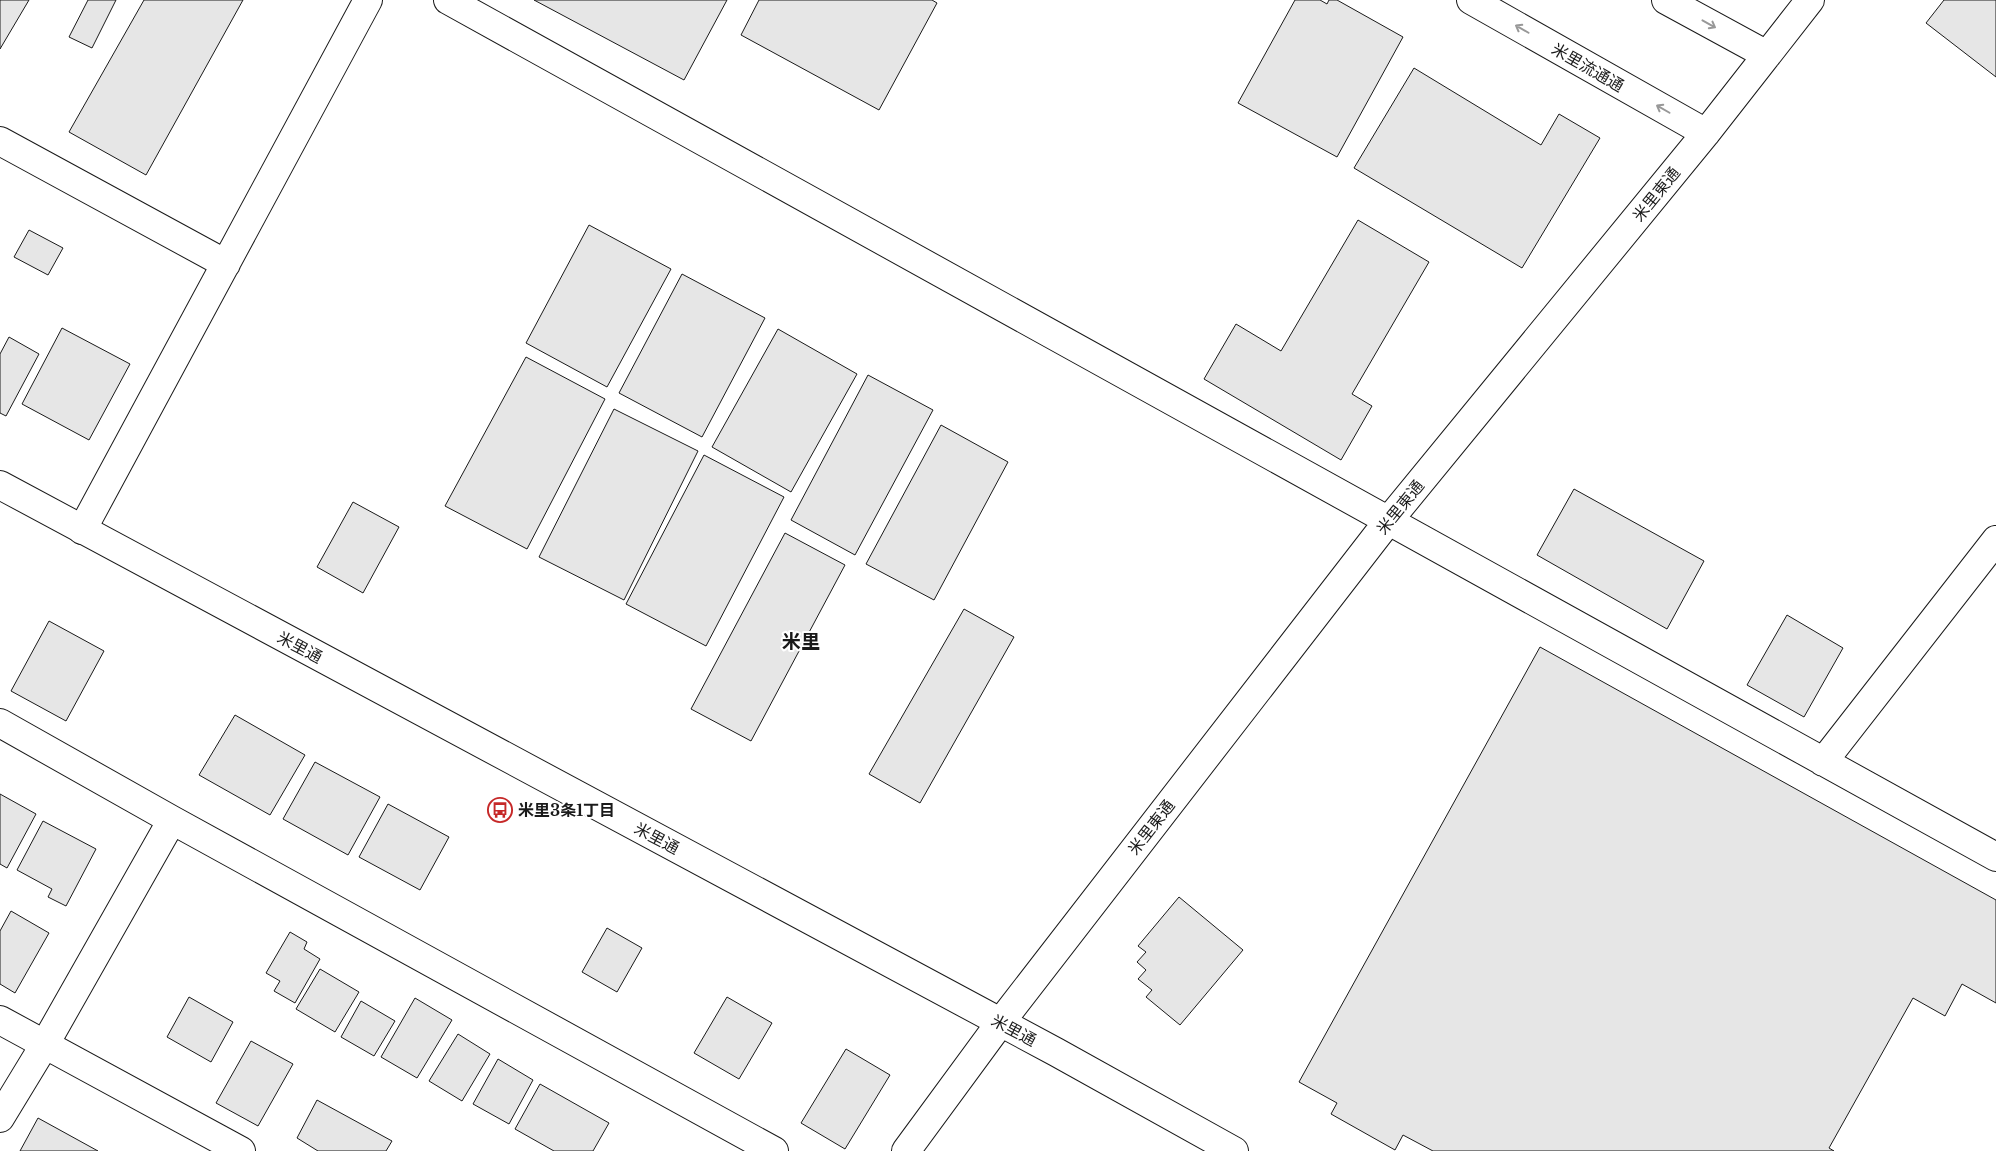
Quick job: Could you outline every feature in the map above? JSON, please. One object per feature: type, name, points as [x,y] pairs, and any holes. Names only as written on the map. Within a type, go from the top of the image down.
[{"type":"street","points":[[82,530],[368,0]]},
{"type":"street","points":[[448,0],[1996,857]]},
{"type":"street","name":"米里流通通","points":[[1471,0],[1706,134]]},
{"type":"street","points":[[1666,0],[1767,55]]},
{"type":"street","name":"米里東通","points":[[906,1151],[1000,1023],[1389,520],[1706,134],[1810,0]]},
{"type":"street","points":[[0,142],[226,264]]},
{"type":"street","name":"米里通","points":[[0,485],[1056,1052],[1234,1151]]},
{"type":"street","points":[[1823,762],[1996,540]]},
{"type":"street","points":[[0,723],[172,820],[774,1151]]},
{"type":"street","points":[[0,1118],[45,1044],[172,820]]},
{"type":"street","points":[[0,1020],[241,1151]]},
{"type":"building","points":[[0,0],[29,0],[0,49]]},
{"type":"building","points":[[88,0],[116,0],[92,48],[69,37]]},
{"type":"building","points":[[144,0],[243,0],[146,175],[69,132]]},
{"type":"building","points":[[534,0],[727,0],[684,80]]},
{"type":"building","points":[[759,0],[932,0],[937,3],[879,110],[741,35]]},
{"type":"building","points":[[1295,0],[1320,0],[1327,4],[1329,0],[1337,0],[1403,37],[1337,157],[1238,103]]},
{"type":"building","points":[[1944,0],[1996,0],[1996,77],[1926,23]]},
{"type":"building","points":[[1414,68],[1541,145],[1559,114],[1600,138],[1522,268],[1354,168]]},
{"type":"building","points":[[1358,220],[1429,262],[1352,394],[1372,406],[1341,460],[1204,379],[1236,324],[1281,351]]},
{"type":"building","points":[[589,225],[671,269],[607,387],[526,343]]},
{"type":"building","points":[[29,230],[63,248],[48,275],[14,257]]},
{"type":"building","points":[[682,274],[765,318],[702,437],[619,393]]},
{"type":"building","points":[[62,328],[130,364],[89,440],[22,404]]},
{"type":"building","points":[[778,329],[857,374],[791,492],[712,447]]},
{"type":"building","points":[[9,337],[39,354],[6,416],[0,413],[0,354]]},
{"type":"building","points":[[526,357],[605,399],[527,549],[445,506]]},
{"type":"building","points":[[868,375],[933,410],[855,555],[791,520]]},
{"type":"building","points":[[614,409],[698,451],[624,600],[539,557]]},
{"type":"building","points":[[941,425],[1008,462],[934,600],[866,564]]},
{"type":"building","points":[[704,455],[784,497],[706,646],[626,604]]},
{"type":"building","points":[[1574,489],[1704,561],[1667,629],[1537,555]]},
{"type":"building","points":[[353,502],[399,527],[363,593],[317,567]]},
{"type":"building","points":[[785,533],[845,565],[751,741],[691,709]]},
{"type":"building","points":[[964,609],[1014,637],[920,803],[869,774]]},
{"type":"building","points":[[1787,615],[1843,648],[1804,717],[1747,685]]},
{"type":"building","points":[[49,621],[104,651],[66,721],[11,691]]},
{"type":"building","points":[[1540,647],[1996,900],[1996,1003],[1962,984],[1945,1016],[1913,998],[1829,1148],[1834,1151],[1433,1151],[1403,1135],[1395,1150],[1331,1114],[1337,1103],[1299,1082]]},
{"type":"building","points":[[235,715],[305,755],[270,815],[199,775]]},
{"type":"building","points":[[315,762],[380,797],[348,855],[283,819]]},
{"type":"building","points":[[0,794],[36,814],[7,868],[0,864]]},
{"type":"building","points":[[388,804],[449,837],[420,890],[359,857]]},
{"type":"building","points":[[43,821],[96,849],[66,906],[48,897],[52,889],[17,870]]},
{"type":"building","points":[[1179,897],[1243,950],[1180,1025],[1146,997],[1152,990],[1138,979],[1146,970],[1137,962],[1146,952],[1138,946]]},
{"type":"building","points":[[11,911],[49,933],[15,993],[0,984],[0,931]]},
{"type":"building","points":[[607,928],[642,948],[617,992],[582,972]]},
{"type":"building","points":[[290,932],[307,942],[304,949],[320,959],[295,1003],[274,991],[280,981],[266,973]]},
{"type":"building","points":[[320,969],[359,992],[335,1032],[296,1009]]},
{"type":"building","points":[[189,997],[233,1022],[211,1062],[167,1037]]},
{"type":"building","points":[[727,997],[772,1023],[739,1079],[694,1053]]},
{"type":"building","points":[[415,998],[452,1020],[417,1078],[381,1057]]},
{"type":"building","points":[[361,1001],[395,1021],[374,1056],[341,1037]]},
{"type":"building","points":[[458,1034],[490,1054],[462,1101],[429,1081]]},
{"type":"building","points":[[251,1041],[293,1064],[258,1126],[216,1103]]},
{"type":"building","points":[[846,1049],[890,1075],[845,1149],[801,1123]]},
{"type":"building","points":[[498,1059],[533,1080],[509,1124],[473,1104]]},
{"type":"building","points":[[540,1084],[609,1123],[593,1151],[554,1151],[515,1129]]},
{"type":"building","points":[[317,1100],[392,1141],[386,1151],[318,1151],[297,1138]]},
{"type":"building","points":[[38,1118],[98,1151],[20,1151]]},
{"type":"place","name":"米里3条1丁目","points":[[500,810]]},
{"type":"district","name":"米里","points":[[801,641]]}]
